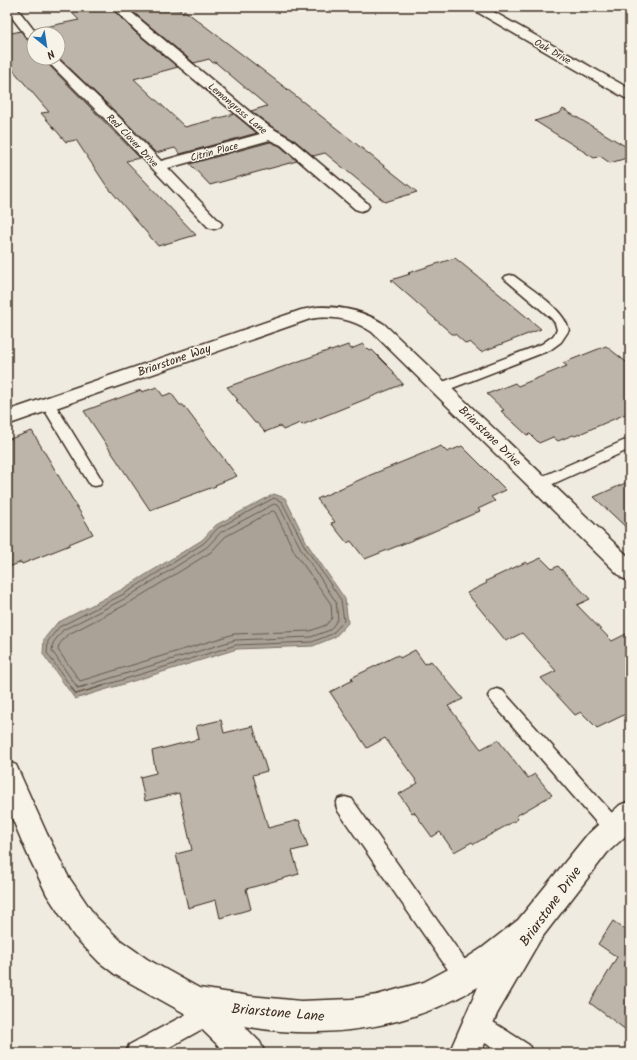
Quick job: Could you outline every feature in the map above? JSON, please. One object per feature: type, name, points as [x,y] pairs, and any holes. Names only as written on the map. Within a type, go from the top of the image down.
[{"type":"street","points":[[10,7],[26,28]]},
{"type":"street","name":"Lemongrass Lane","points":[[118,7],[139,27],[271,135],[286,142],[361,206]]},
{"type":"street","name":"Oak Drive","points":[[476,7],[630,95]]},
{"type":"street","name":"Red Clover Drive","points":[[58,66],[116,122],[214,224]]},
{"type":"street","name":"Citrin Place","points":[[158,166],[271,135]]},
{"type":"street","name":"Briarstone Way","points":[[7,418],[307,314],[329,312],[343,313]]},
{"type":"street","name":"Briarstone Drive","points":[[343,313],[365,319],[378,328],[630,572]]},
{"type":"street","name":"Briarstone Lane","points":[[7,773],[46,866],[62,895],[76,916],[102,945],[154,980],[201,1008],[249,1053]]},
{"type":"street","name":"Briarstone Drive","points":[[465,1053],[486,1003],[529,930],[597,844],[626,819]]},
{"type":"street","name":"Briarstone Lane","points":[[201,1008],[322,1017],[368,1012],[412,1002],[465,977],[498,956],[529,930]]},
{"type":"lane","points":[[440,388],[546,347],[556,339],[563,330],[561,322],[555,315],[510,278]]},
{"type":"lane","points":[[48,404],[95,481]]},
{"type":"lane","points":[[539,484],[630,443]]},
{"type":"lane","points":[[496,696],[626,819]]},
{"type":"lane","points":[[345,805],[465,977]]},
{"type":"lane","points":[[137,1053],[201,1008]]},
{"type":"lane","points":[[477,1025],[521,1053]]},
{"type":"water","points":[[274,494],[285,498],[308,545],[345,599],[348,623],[335,637],[313,646],[237,649],[75,699],[43,654],[44,639],[57,623],[121,590],[202,540],[216,525]]},
{"type":"building","points":[[66,7],[110,7],[134,31],[178,67],[134,79],[185,127],[234,114],[257,133],[180,154],[175,148],[156,153],[66,65],[66,26],[50,26],[79,20]]},
{"type":"building","points":[[127,7],[175,7],[183,12],[184,10],[417,192],[385,202],[325,153],[313,156],[292,138],[271,126],[251,111],[267,106],[215,62],[213,63],[209,59],[194,63]]},
{"type":"building","points":[[21,31],[26,38],[26,66],[50,66],[140,158],[126,161],[196,235],[158,246],[106,185],[76,140],[66,142],[41,113],[49,112],[7,63],[7,34]]},
{"type":"building","points":[[563,109],[630,149],[630,157],[610,163],[600,156],[594,158],[535,121],[560,113]]},
{"type":"building","points":[[270,142],[280,146],[297,161],[210,185],[190,164]]},
{"type":"building","points":[[455,258],[541,329],[481,352],[470,342],[466,344],[455,334],[452,334],[391,280]]},
{"type":"building","points":[[363,344],[370,351],[372,350],[395,373],[393,373],[403,384],[302,425],[300,423],[283,430],[280,426],[265,432],[257,423],[255,423],[227,387],[330,350],[331,351],[348,345],[351,349]]},
{"type":"building","points":[[606,346],[630,365],[630,412],[575,436],[573,435],[558,441],[553,437],[539,443],[530,434],[527,435],[501,411],[504,410],[487,394],[515,383],[518,386],[567,366],[563,363]]},
{"type":"building","points":[[157,387],[163,396],[171,393],[180,405],[183,405],[237,476],[215,485],[216,486],[150,510],[84,411],[141,390],[142,392]]},
{"type":"building","points":[[32,431],[93,534],[22,564],[21,562],[7,568],[7,440]]},
{"type":"building","points":[[441,446],[447,452],[462,446],[506,490],[491,497],[495,501],[478,509],[480,511],[365,559],[351,541],[347,543],[331,523],[335,522],[317,499]]},
{"type":"building","points":[[630,481],[630,531],[594,497]]},
{"type":"building","points":[[541,558],[552,569],[558,566],[590,599],[577,605],[612,641],[630,632],[630,712],[597,728],[581,712],[575,715],[541,678],[556,671],[522,633],[506,641],[467,593],[487,583],[486,581],[526,562],[528,564]]},
{"type":"building","points":[[415,650],[425,664],[431,661],[463,699],[448,706],[481,749],[498,740],[528,778],[535,774],[552,795],[516,816],[518,819],[474,844],[472,842],[454,852],[440,832],[432,837],[414,812],[412,813],[399,794],[418,783],[385,738],[367,748],[330,692],[353,680],[351,678],[398,655],[400,658]]},
{"type":"building","points":[[221,720],[224,733],[253,726],[267,771],[253,775],[268,828],[299,820],[308,847],[292,851],[299,874],[246,889],[251,909],[220,918],[216,900],[188,908],[176,854],[192,850],[179,793],[145,801],[140,777],[156,773],[152,751],[199,739],[196,726]]},
{"type":"building","points":[[613,921],[630,933],[630,1033],[590,1003],[617,957],[598,944]]}]
